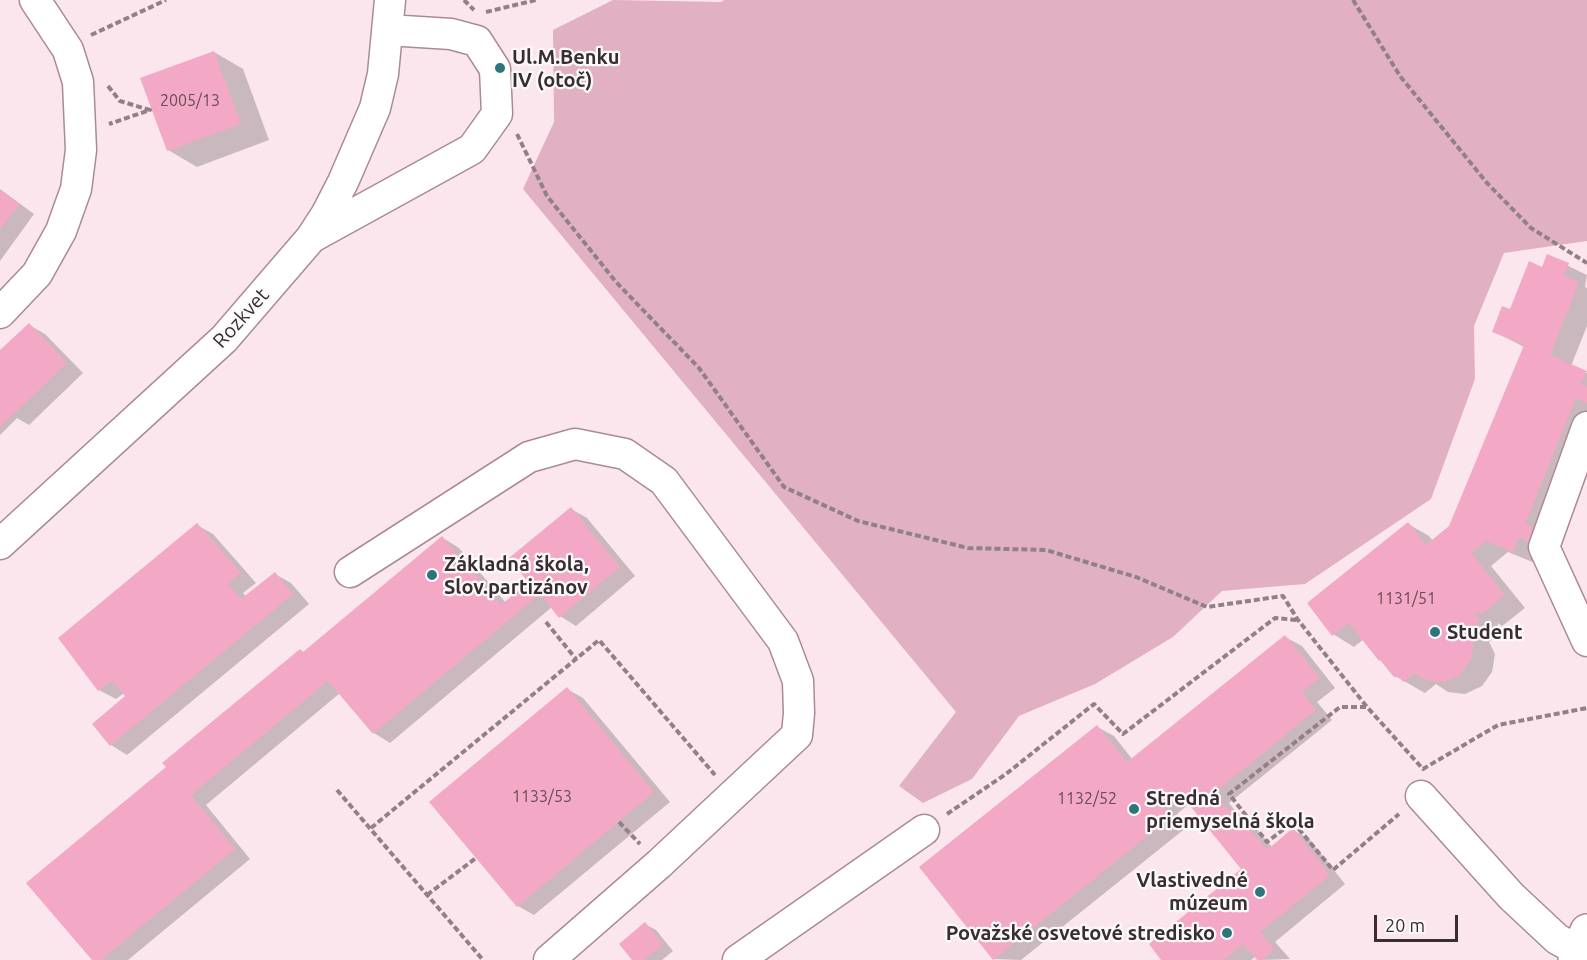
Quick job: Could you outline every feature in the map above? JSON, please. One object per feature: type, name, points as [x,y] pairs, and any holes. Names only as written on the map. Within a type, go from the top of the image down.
[{"type":"street","points":[[0,313],[37,274],[61,231],[76,189],[81,150],[78,82],[68,50],[35,0]]},
{"type":"street","points":[[311,238],[472,149],[497,114],[495,69],[477,41],[389,16]]},
{"type":"street","name":"Rozkvet","points":[[0,544],[224,339],[311,238],[344,182],[375,108],[383,74],[389,16]]},
{"type":"street","points":[[1587,427],[1544,547],[1587,641]]},
{"type":"street","points":[[350,572],[529,457],[574,444],[625,454],[664,480],[783,641],[798,681],[800,713],[797,735],[659,864],[549,960]]},
{"type":"street","points":[[1420,796],[1511,896],[1557,939],[1580,947]]},
{"type":"street","points":[[738,960],[924,830]]},
{"type":"path","points":[[68,50],[85,38],[166,0]]},
{"type":"path","points":[[464,0],[478,14],[536,0]]},
{"type":"path","points":[[1353,0],[1400,76],[1487,183],[1531,228],[1587,263]]},
{"type":"path","points":[[107,85],[120,101],[150,110],[107,125]]},
{"type":"path","points":[[516,131],[547,196],[616,282],[699,368],[784,487],[858,521],[968,548],[1046,550],[1136,577],[1207,607],[1283,596],[1298,620],[1367,707],[1423,769],[1498,725],[1587,708]]},
{"type":"path","points":[[924,830],[1006,774],[1094,704],[1123,734],[1275,618],[1298,620]]},
{"type":"path","points":[[546,622],[576,659]]},
{"type":"path","points":[[371,828],[599,639],[733,796]]},
{"type":"path","points":[[1367,707],[1340,707],[1229,794],[1267,842],[1293,822],[1333,870],[1420,796]]},
{"type":"path","points":[[337,790],[483,960]]},
{"type":"path","points":[[427,895],[476,858]]},
{"type":"shaded area","points":[[613,0],[721,2],[724,0],[1587,0],[1587,241],[1504,253],[1474,326],[1475,379],[1431,499],[1305,584],[1222,591],[1173,637],[1095,684],[1019,716],[972,779],[923,803],[899,786],[956,712],[523,189],[554,122],[553,30]]},
{"type":"building","points":[[214,51],[241,124],[167,151],[140,78]]},
{"type":"building","points":[[0,190],[19,204],[0,230]]},
{"type":"building","points":[[1547,254],[1569,263],[1564,276],[1579,282],[1550,355],[1587,371],[1581,384],[1587,386],[1587,403],[1576,398],[1525,524],[1537,528],[1531,542],[1519,537],[1513,552],[1486,541],[1471,553],[1505,595],[1480,615],[1477,611],[1476,616],[1480,621],[1468,629],[1474,641],[1471,659],[1460,675],[1443,682],[1425,680],[1414,673],[1403,682],[1399,677],[1394,677],[1379,661],[1349,623],[1332,636],[1307,603],[1408,522],[1426,545],[1449,526],[1524,345],[1492,332],[1502,306],[1510,309],[1529,261],[1542,267]]},
{"type":"building","points":[[29,323],[67,363],[0,427],[0,350]]},
{"type":"building","points":[[571,507],[620,567],[559,618],[540,594],[373,734],[328,681],[191,795],[235,849],[101,960],[92,960],[26,883],[166,767],[162,763],[300,649],[303,652],[442,536],[501,605],[528,582],[509,558]]},
{"type":"building","points":[[197,523],[241,573],[228,584],[241,599],[275,572],[293,594],[110,746],[92,724],[125,696],[112,680],[98,691],[58,638]]},
{"type":"building","points":[[1285,635],[1320,678],[1302,692],[1316,710],[1214,793],[1229,811],[1232,808],[1267,850],[1293,828],[1330,875],[1260,932],[1274,949],[1262,960],[1257,960],[1243,944],[1224,960],[1161,960],[1149,944],[1241,869],[1178,791],[1161,804],[1171,817],[993,960],[919,867],[1097,725],[1127,762]]},
{"type":"building","points":[[567,687],[654,792],[517,907],[429,802]]},
{"type":"building","points":[[645,922],[663,944],[644,960],[632,960],[619,944]]},
{"type":"place","name":"Ul.M.Benku IV (otoč)","points":[[500,68]]},
{"type":"place","name":"Základná škola, Slov.partizánov","points":[[432,575]]},
{"type":"place","name":"Student","points":[[1435,632]]},
{"type":"place","name":"Stredná priemyselná škola","points":[[1134,809]]},
{"type":"place","name":"Vlastivedné múzeum","points":[[1260,892]]},
{"type":"place","name":"Považské osvetové stredisko","points":[[1227,933]]}]
